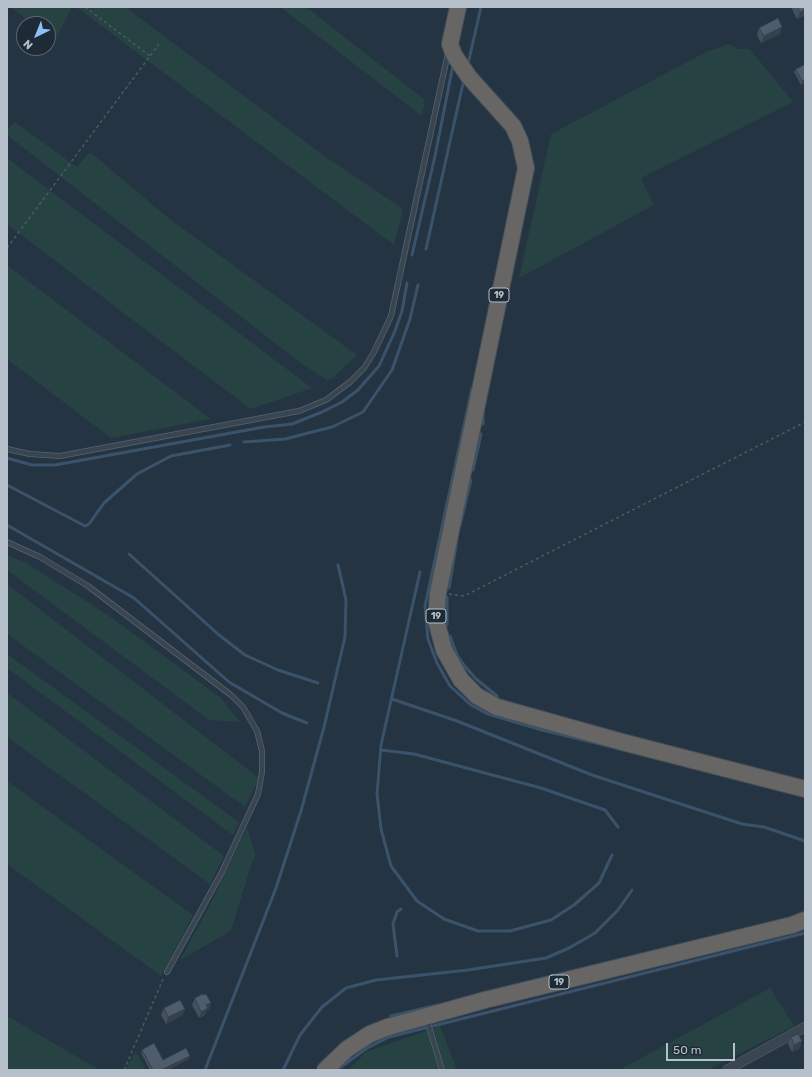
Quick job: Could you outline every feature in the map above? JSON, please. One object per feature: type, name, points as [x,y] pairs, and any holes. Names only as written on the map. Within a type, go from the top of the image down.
[{"type":"highway","points":[[450,44],[458,7]]},
{"type":"highway","name":"19","points":[[450,44],[460,65],[513,126],[522,148],[526,168],[438,593],[436,611],[438,631],[455,673],[470,689],[497,708],[805,789]]},
{"type":"highway","name":"19","points":[[325,1070],[347,1049],[370,1034],[388,1027],[485,1000],[792,925],[805,920]]},
{"type":"street","points":[[727,1070],[805,1027]]},
{"type":"lane","points":[[7,449],[30,454],[60,456],[299,411],[326,400],[350,382],[364,368],[380,342],[391,316],[450,44]]},
{"type":"lane","points":[[7,542],[40,557],[88,586],[231,695],[243,707],[257,731],[262,751],[262,772],[258,794],[222,872],[167,972]]},
{"type":"lane","points":[[424,1017],[442,1070]]},
{"type":"path","points":[[85,7],[150,56]]},
{"type":"path","points":[[7,248],[159,44]]},
{"type":"path","points":[[438,593],[464,596],[805,422]]},
{"type":"path","points":[[124,1070],[155,996],[167,972]]},
{"type":"green space","points":[[11,7],[72,7],[56,39],[56,16],[23,16]]},
{"type":"green space","points":[[76,7],[125,7],[326,157],[403,209],[394,245]]},
{"type":"green space","points":[[280,7],[306,7],[425,100],[422,116]]},
{"type":"green space","points":[[729,44],[738,49],[750,49],[793,102],[641,178],[654,205],[519,278],[551,134],[706,52]]},
{"type":"green space","points":[[15,122],[77,167],[90,152],[171,220],[357,355],[332,379],[327,380],[302,364],[7,135],[7,130]]},
{"type":"green space","points":[[7,158],[312,388],[251,409],[113,305],[7,224]]},
{"type":"green space","points":[[7,265],[211,419],[111,438],[7,359]]},
{"type":"green space","points":[[7,555],[26,563],[108,615],[221,698],[240,722],[209,720],[7,570]]},
{"type":"green space","points":[[7,584],[259,778],[245,807],[7,634]]},
{"type":"green space","points":[[7,654],[239,822],[233,835],[7,668]]},
{"type":"green space","points":[[7,693],[224,856],[210,884],[7,737]]},
{"type":"green space","points":[[7,781],[193,915],[161,976],[7,864]]},
{"type":"green space","points":[[247,828],[256,855],[251,865],[231,931],[180,960],[210,905]]},
{"type":"green space","points":[[770,988],[794,1026],[708,1070],[619,1070]]},
{"type":"green space","points":[[7,1016],[100,1070],[7,1070]]},
{"type":"green space","points":[[440,1026],[457,1070],[348,1070],[366,1052]]},
{"type":"green space","points":[[135,1051],[146,1070],[126,1070]]},
{"type":"building","points":[[797,7],[805,7],[805,9],[800,12]]},
{"type":"building","points":[[778,18],[782,27],[764,36],[759,28]]},
{"type":"building","points":[[804,65],[805,80],[802,81],[796,69]]},
{"type":"building","points":[[206,994],[211,1003],[206,1005],[208,1008],[201,1012],[195,998]]},
{"type":"building","points":[[180,1000],[185,1009],[168,1017],[164,1008]]},
{"type":"building","points":[[798,1034],[802,1041],[794,1045],[791,1037]]},
{"type":"building","points":[[154,1043],[163,1060],[186,1048],[190,1056],[161,1070],[153,1070],[142,1050]]},
{"type":"waterway","points":[[468,64],[481,7]]},
{"type":"waterway","points":[[412,255],[435,156],[453,65]]},
{"type":"waterway","points":[[426,249],[464,79]]},
{"type":"waterway","points":[[7,458],[32,465],[55,465],[264,427],[292,424],[322,412],[342,402],[358,390],[379,366],[395,331],[402,311],[407,283]]},
{"type":"waterway","points":[[244,442],[285,439],[332,427],[363,412],[392,370],[410,319],[418,285]]},
{"type":"waterway","points":[[472,388],[425,606],[428,639],[437,663],[450,686],[471,705],[488,714],[542,730],[604,745]]},
{"type":"waterway","points":[[483,410],[483,424]]},
{"type":"waterway","points":[[473,470],[481,434]]},
{"type":"waterway","points":[[7,485],[85,526],[89,524],[104,503],[137,474],[171,456],[230,445]]},
{"type":"waterway","points":[[460,526],[471,480]]},
{"type":"waterway","points":[[7,525],[134,598],[229,682],[282,713],[307,723]]},
{"type":"waterway","points":[[449,588],[457,540]]},
{"type":"waterway","points":[[129,554],[219,635],[245,655],[278,670],[318,683]]},
{"type":"waterway","points":[[205,1070],[276,888],[301,811],[324,727],[345,637],[346,600],[338,565]]},
{"type":"waterway","points":[[420,572],[381,745],[377,794],[381,829],[391,866],[417,901],[444,919],[478,931],[510,931],[551,920],[574,905],[599,883],[612,855]]},
{"type":"waterway","points":[[447,597],[447,625]]},
{"type":"waterway","points":[[450,636],[457,655],[464,665],[475,678],[497,696]]},
{"type":"waterway","points":[[392,699],[457,721],[592,775],[742,824],[764,827],[805,841]]},
{"type":"waterway","points":[[381,750],[414,754],[541,788],[605,810],[618,827]]},
{"type":"waterway","points":[[283,1070],[300,1035],[322,1007],[346,988],[376,980],[468,970],[546,958],[569,948],[595,933],[618,910],[632,890]]},
{"type":"waterway","points":[[397,956],[393,924],[397,912],[401,909]]},
{"type":"waterway","points":[[337,1070],[367,1048],[389,1037],[805,933]]},
{"type":"waterway","points":[[391,1016],[438,1005]]}]
